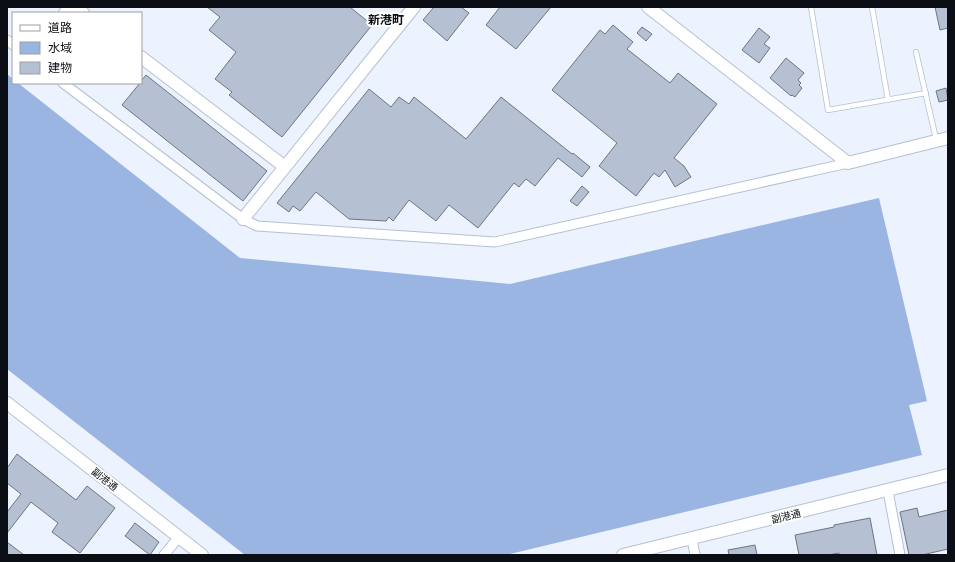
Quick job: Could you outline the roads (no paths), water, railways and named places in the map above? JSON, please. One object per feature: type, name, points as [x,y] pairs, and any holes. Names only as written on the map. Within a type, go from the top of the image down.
[{"type":"street","points":[[243,219],[414,7]]},
{"type":"street","points":[[648,7],[848,163]]},
{"type":"street","points":[[142,58],[285,167]]},
{"type":"street","points":[[64,84],[243,219],[257,226],[495,242],[848,163],[942,140]]},
{"type":"street","name":"副港通","points":[[7,403],[202,555]]},
{"type":"street","name":"副港通","points":[[623,555],[948,476]]},
{"type":"street","points":[[888,491],[900,555]]},
{"type":"street","points":[[164,555],[179,537]]},
{"type":"street","points":[[692,538],[695,555]]},
{"type":"lane","points":[[811,7],[828,110],[926,93]]},
{"type":"lane","points":[[872,7],[888,100]]},
{"type":"lane","points":[[916,52],[926,93],[942,140]]},
{"type":"water","points":[[7,74],[12,78],[12,84],[19,84],[240,258],[510,284],[879,198],[927,401],[909,405],[922,455],[506,555],[245,555],[7,369]]},
{"type":"district","name":"新港町","points":[[386,19]]}]
